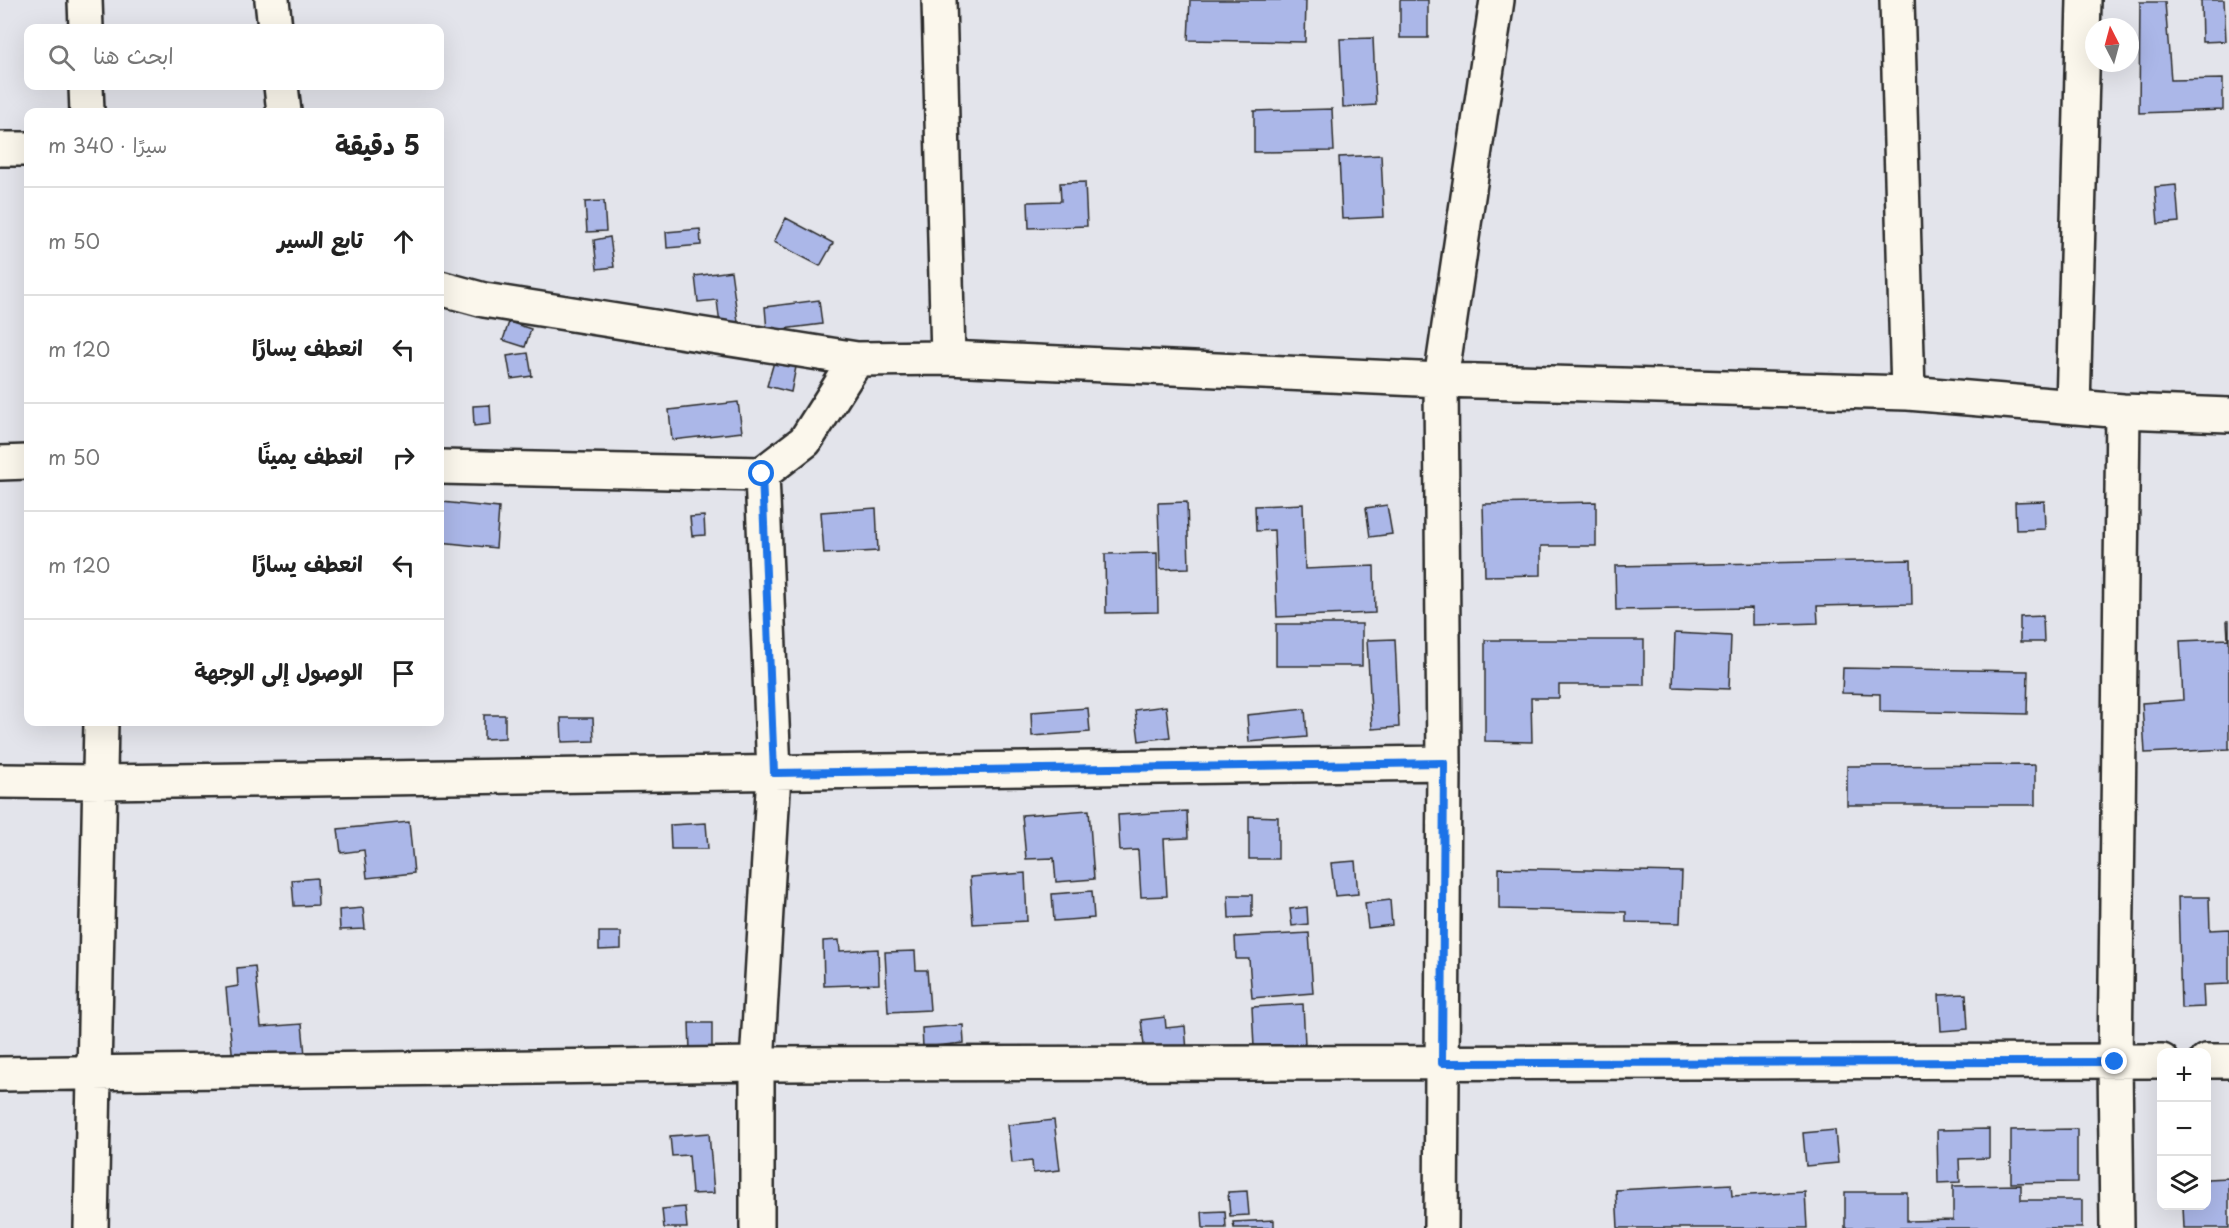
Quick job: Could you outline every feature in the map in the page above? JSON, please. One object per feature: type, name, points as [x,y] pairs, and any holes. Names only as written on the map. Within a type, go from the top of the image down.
[{"type":"street","points":[[86,0],[86,24]]},
{"type":"street","points":[[272,0],[275,24]]},
{"type":"street","points":[[939,0],[948,358]]},
{"type":"street","points":[[1442,1228],[1444,763],[1441,380],[1497,0]]},
{"type":"street","points":[[1897,0],[1908,393]]},
{"type":"street","points":[[2073,407],[2084,0]]},
{"type":"street","points":[[86,90],[87,108]]},
{"type":"street","points":[[281,90],[284,108]]},
{"type":"street","points":[[0,149],[24,149]]},
{"type":"street","points":[[444,289],[484,300],[858,359],[948,358],[1441,380],[1908,393],[2123,411],[2229,415]]},
{"type":"street","points":[[444,467],[762,474],[805,441],[858,359]]},
{"type":"street","points":[[2117,1228],[2115,1062],[2123,411]]},
{"type":"street","points":[[0,463],[24,462]]},
{"type":"street","points":[[757,1228],[757,1064],[774,773],[762,474]]},
{"type":"street","points":[[91,1228],[101,726]]},
{"type":"street","points":[[0,781],[101,782],[1444,763]]},
{"type":"street","points":[[0,1074],[757,1064],[2157,1061]]},
{"type":"street","points":[[2211,1061],[2229,1061]]},
{"type":"building","points":[[1190,0],[1306,0],[1305,42],[1188,40]]},
{"type":"building","points":[[1400,0],[1428,0],[1428,38],[1400,38]]},
{"type":"building","points":[[2201,0],[2224,0],[2226,41],[2202,42]]},
{"type":"building","points":[[2140,2],[2165,2],[2171,80],[2223,79],[2223,110],[2139,113]]},
{"type":"building","points":[[1373,38],[1376,105],[1343,107],[1340,39]]},
{"type":"building","points":[[1332,109],[1334,151],[1254,152],[1254,111]]},
{"type":"building","points":[[1381,155],[1384,217],[1342,219],[1339,157]]},
{"type":"building","points":[[1085,182],[1087,226],[1029,228],[1028,202],[1061,201],[1060,183]]},
{"type":"building","points":[[2176,185],[2179,222],[2158,224],[2155,187]]},
{"type":"building","points":[[604,201],[606,231],[587,232],[585,202]]},
{"type":"building","points":[[786,218],[833,243],[820,266],[774,242]]},
{"type":"building","points":[[700,229],[701,245],[667,248],[666,232]]},
{"type":"building","points":[[610,237],[614,267],[597,269],[594,240]]},
{"type":"building","points":[[731,271],[738,322],[720,325],[717,300],[698,302],[695,276]]},
{"type":"building","points":[[819,300],[822,324],[767,331],[765,307]]},
{"type":"building","points":[[509,322],[531,329],[525,347],[503,340]]},
{"type":"building","points":[[528,353],[532,376],[511,379],[507,356]]},
{"type":"building","points":[[774,362],[796,367],[791,392],[767,386]]},
{"type":"building","points":[[738,402],[742,432],[672,440],[669,410]]},
{"type":"building","points":[[490,405],[491,424],[474,426],[473,406]]},
{"type":"building","points":[[2044,501],[2045,529],[2016,530],[2015,502]]},
{"type":"building","points":[[444,502],[499,508],[496,548],[444,542]]},
{"type":"building","points":[[1187,502],[1189,568],[1160,569],[1158,503]]},
{"type":"building","points":[[1596,502],[1596,546],[1541,546],[1541,575],[1485,576],[1483,504]]},
{"type":"building","points":[[1303,504],[1305,569],[1374,566],[1375,613],[1277,617],[1274,530],[1256,531],[1255,506]]},
{"type":"building","points":[[1387,505],[1392,534],[1370,537],[1366,508]]},
{"type":"building","points":[[876,508],[878,551],[824,554],[821,512]]},
{"type":"building","points":[[704,516],[705,535],[692,536],[690,517]]},
{"type":"building","points":[[1157,553],[1158,612],[1106,613],[1105,554]]},
{"type":"building","points":[[1911,560],[1912,604],[1817,606],[1818,623],[1752,625],[1752,608],[1616,610],[1615,566]]},
{"type":"building","points":[[2043,616],[2044,642],[2020,642],[2020,617]]},
{"type":"building","points":[[2227,621],[2229,621],[2229,749],[2145,753],[2142,703],[2183,700],[2180,641],[2228,639]]},
{"type":"building","points":[[1276,624],[1362,624],[1362,666],[1276,666]]},
{"type":"building","points":[[1675,633],[1731,636],[1729,689],[1673,687]]},
{"type":"building","points":[[1395,639],[1399,727],[1372,729],[1367,640]]},
{"type":"building","points":[[1485,640],[1644,640],[1644,685],[1559,685],[1559,698],[1531,698],[1532,742],[1485,741]]},
{"type":"building","points":[[1843,668],[2028,671],[2027,714],[1880,711],[1880,694],[1842,693]]},
{"type":"building","points":[[1166,706],[1170,737],[1139,741],[1135,710]]},
{"type":"building","points":[[1088,708],[1090,732],[1032,736],[1031,712]]},
{"type":"building","points":[[1305,709],[1307,737],[1249,742],[1247,715]]},
{"type":"building","points":[[484,715],[505,715],[505,738],[484,739]]},
{"type":"building","points":[[561,718],[593,718],[594,741],[562,742]]},
{"type":"building","points":[[2035,765],[2035,805],[1847,805],[1847,766]]},
{"type":"building","points":[[1089,810],[1094,879],[1056,882],[1054,858],[1026,859],[1022,815]]},
{"type":"building","points":[[1187,811],[1188,838],[1164,839],[1167,896],[1141,897],[1138,850],[1120,851],[1118,815]]},
{"type":"building","points":[[1249,816],[1278,817],[1278,859],[1249,859]]},
{"type":"building","points":[[409,822],[414,873],[367,878],[364,850],[341,853],[338,829]]},
{"type":"building","points":[[706,823],[708,849],[671,849],[670,825]]},
{"type":"building","points":[[1355,861],[1358,894],[1335,896],[1331,863]]},
{"type":"building","points":[[1499,868],[1682,872],[1680,923],[1626,922],[1626,912],[1499,909]]},
{"type":"building","points":[[1025,873],[1027,921],[973,924],[970,877]]},
{"type":"building","points":[[317,878],[318,905],[294,906],[292,880]]},
{"type":"building","points":[[1092,891],[1094,918],[1054,921],[1052,894]]},
{"type":"building","points":[[1228,895],[1252,895],[1252,917],[1229,918]]},
{"type":"building","points":[[2178,897],[2209,897],[2210,930],[2229,929],[2229,984],[2203,985],[2204,1007],[2181,1008]]},
{"type":"building","points":[[1390,900],[1392,925],[1368,928],[1365,903]]},
{"type":"building","points":[[1307,907],[1308,924],[1292,926],[1290,909]]},
{"type":"building","points":[[363,908],[365,929],[340,930],[339,910]]},
{"type":"building","points":[[599,932],[621,932],[621,949],[599,950]]},
{"type":"building","points":[[1309,933],[1313,993],[1252,998],[1249,959],[1236,959],[1235,937]]},
{"type":"building","points":[[839,940],[840,951],[878,949],[879,984],[824,986],[823,941]]},
{"type":"building","points":[[915,951],[916,970],[927,970],[930,1010],[888,1012],[885,952]]},
{"type":"building","points":[[255,966],[261,1027],[302,1024],[305,1055],[233,1062],[226,988],[238,986],[237,968]]},
{"type":"building","points":[[1966,994],[1968,1029],[1941,1031],[1939,995]]},
{"type":"building","points":[[1303,1004],[1305,1044],[1254,1047],[1252,1007]]},
{"type":"building","points":[[1165,1017],[1166,1028],[1185,1026],[1187,1051],[1145,1054],[1141,1020]]},
{"type":"building","points":[[689,1023],[712,1023],[712,1050],[690,1050]]},
{"type":"building","points":[[963,1025],[964,1043],[923,1047],[922,1028]]},
{"type":"building","points":[[1054,1120],[1060,1170],[1033,1173],[1032,1161],[1012,1163],[1008,1125]]},
{"type":"building","points":[[1989,1129],[1989,1158],[1959,1159],[1960,1182],[1938,1183],[1937,1130]]},
{"type":"building","points":[[2077,1129],[2077,1182],[2011,1183],[2011,1130]]},
{"type":"building","points":[[1835,1130],[1838,1163],[1806,1166],[1803,1133]]},
{"type":"building","points":[[709,1133],[714,1193],[692,1194],[689,1155],[672,1156],[670,1136]]},
{"type":"building","points":[[2229,1178],[2229,1228],[2184,1228],[2183,1210],[2211,1210],[2211,1179]]},
{"type":"building","points":[[1731,1184],[1732,1196],[1805,1192],[1807,1228],[1618,1228],[1616,1190]]},
{"type":"building","points":[[2021,1185],[2021,1200],[2082,1200],[2082,1228],[1845,1228],[1845,1192],[1907,1192],[1907,1221],[1953,1220],[1953,1186]]},
{"type":"building","points":[[1247,1191],[1249,1215],[1230,1216],[1228,1192]]},
{"type":"building","points":[[685,1207],[687,1228],[664,1228],[662,1209]]},
{"type":"building","points":[[1225,1211],[1226,1228],[1203,1228],[1202,1212]]},
{"type":"building","points":[[1274,1220],[1274,1228],[1234,1228],[1233,1222]]},
{"type":"route","points":[[762,474],[774,773],[1444,763],[1442,1063],[2115,1062]]}]
